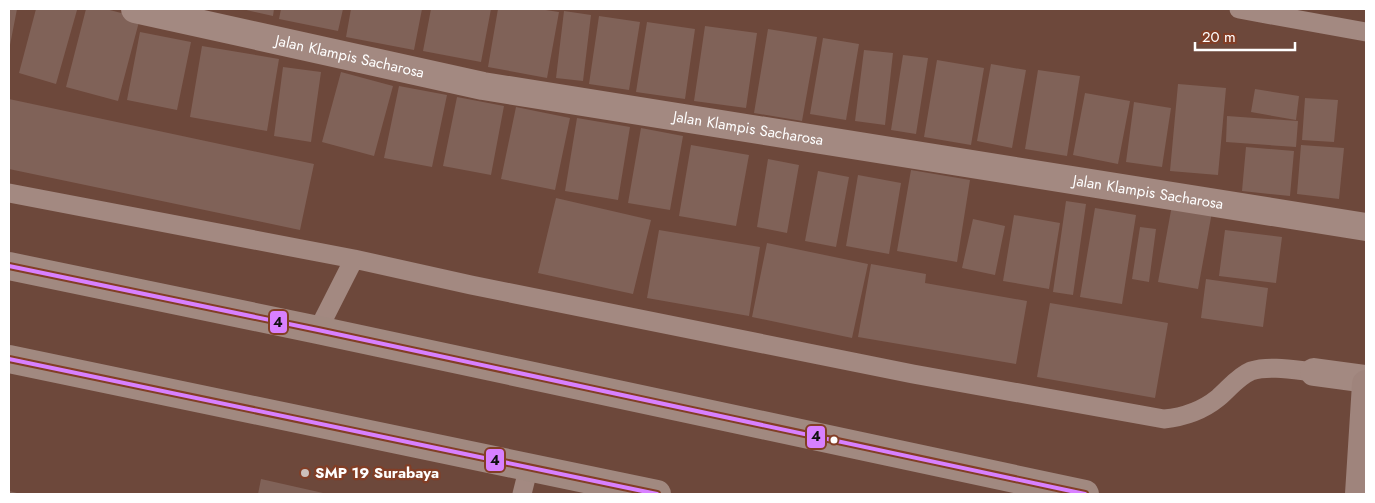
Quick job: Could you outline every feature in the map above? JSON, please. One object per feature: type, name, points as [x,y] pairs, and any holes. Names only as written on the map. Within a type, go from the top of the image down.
[{"type":"main road","points":[[9,266],[1085,494]]},
{"type":"main road","points":[[9,359],[657,494]]},
{"type":"main road","points":[[1359,494],[1366,384]]},
{"type":"street","name":"Jalan Klampis Sacharosa","points":[[135,9],[483,86],[1366,227]]},
{"type":"street","points":[[1314,372],[1366,379]]},
{"type":"lane","points":[[1239,9],[1366,32]]},
{"type":"lane","points":[[9,193],[354,259],[472,285],[913,374],[1164,419],[1181,417],[1200,410],[1219,398],[1232,383],[1252,371],[1278,368],[1314,372]]},
{"type":"lane","points":[[318,330],[354,259]]},
{"type":"lane","points":[[522,494],[529,466]]},
{"type":"building","points":[[9,9],[17,9],[10,45],[9,45]]},
{"type":"building","points":[[36,9],[77,10],[56,84],[19,73]]},
{"type":"building","points":[[86,9],[106,9],[140,18],[118,101],[66,87]]},
{"type":"building","points":[[242,9],[274,9],[273,16]]},
{"type":"building","points":[[281,9],[343,9],[338,31],[279,19]]},
{"type":"building","points":[[351,9],[422,9],[414,50],[346,37]]},
{"type":"building","points":[[431,9],[491,9],[481,62],[423,51]]},
{"type":"building","points":[[498,9],[539,9],[559,12],[547,78],[488,67]]},
{"type":"building","points":[[564,11],[591,15],[583,81],[556,78]]},
{"type":"building","points":[[599,16],[640,22],[629,90],[589,84]]},
{"type":"building","points":[[647,22],[695,29],[685,99],[636,92]]},
{"type":"building","points":[[705,26],[757,33],[746,108],[694,101]]},
{"type":"building","points":[[768,29],[817,37],[802,121],[754,113]]},
{"type":"building","points":[[140,32],[191,42],[177,110],[127,100]]},
{"type":"building","points":[[823,38],[859,44],[846,120],[810,114]]},
{"type":"building","points":[[202,46],[279,59],[267,131],[190,117]]},
{"type":"building","points":[[864,50],[893,53],[885,125],[855,121]]},
{"type":"building","points":[[903,55],[928,58],[916,134],[891,130]]},
{"type":"building","points":[[937,60],[984,68],[971,145],[924,137]]},
{"type":"building","points":[[991,64],[1026,70],[1012,148],[977,141]]},
{"type":"building","points":[[283,67],[321,72],[311,142],[274,136]]},
{"type":"building","points":[[1038,70],[1080,76],[1067,156],[1025,149]]},
{"type":"building","points":[[341,72],[393,86],[374,156],[322,142]]},
{"type":"building","points":[[1178,84],[1226,88],[1218,175],[1170,171]]},
{"type":"building","points":[[399,86],[447,95],[432,167],[384,158]]},
{"type":"building","points":[[1255,89],[1299,96],[1296,120],[1251,112]]},
{"type":"building","points":[[1085,93],[1130,101],[1118,164],[1073,155]]},
{"type":"building","points":[[457,97],[504,106],[491,175],[443,166]]},
{"type":"building","points":[[1305,98],[1338,100],[1334,142],[1302,140]]},
{"type":"building","points":[[9,99],[314,164],[300,230],[9,169]]},
{"type":"building","points":[[1134,102],[1171,108],[1162,167],[1126,162]]},
{"type":"building","points":[[516,107],[570,118],[555,190],[501,179]]},
{"type":"building","points":[[1227,116],[1298,121],[1296,147],[1226,142]]},
{"type":"building","points":[[577,118],[630,127],[618,200],[565,191]]},
{"type":"building","points":[[641,128],[683,136],[670,210],[628,203]]},
{"type":"building","points":[[691,145],[749,155],[736,226],[679,216]]},
{"type":"building","points":[[1301,145],[1344,148],[1339,199],[1297,194]]},
{"type":"building","points":[[1246,147],[1294,151],[1290,196],[1242,191]]},
{"type":"building","points":[[768,159],[799,165],[787,233],[757,227]]},
{"type":"building","points":[[911,170],[970,180],[957,262],[897,251]]},
{"type":"building","points":[[818,171],[849,177],[836,247],[805,241]]},
{"type":"building","points":[[858,175],[901,183],[889,254],[846,246]]},
{"type":"building","points":[[556,198],[651,220],[633,294],[538,273]]},
{"type":"building","points":[[1066,201],[1086,204],[1073,295],[1053,292]]},
{"type":"building","points":[[1172,205],[1212,212],[1198,289],[1158,282]]},
{"type":"building","points":[[1095,208],[1136,215],[1122,304],[1080,297]]},
{"type":"building","points":[[1014,215],[1060,223],[1049,289],[1003,281]]},
{"type":"building","points":[[973,219],[1005,226],[995,275],[962,268]]},
{"type":"building","points":[[1140,227],[1156,229],[1149,282],[1132,279]]},
{"type":"building","points":[[659,230],[760,247],[749,316],[647,298]]},
{"type":"building","points":[[1225,230],[1282,237],[1276,283],[1219,276]]},
{"type":"building","points":[[767,243],[868,264],[852,338],[752,317]]},
{"type":"building","points":[[871,264],[926,274],[925,283],[1027,301],[1016,364],[858,337]]},
{"type":"building","points":[[1206,279],[1268,288],[1263,327],[1201,318]]},
{"type":"building","points":[[1050,303],[1168,323],[1155,398],[1037,377]]},
{"type":"building","points":[[261,479],[323,493],[323,494],[258,494]]},
{"type":"building","points":[[9,491],[21,494],[9,494]]},
{"type":"transit line","name":"4","points":[[9,266],[1085,494]]},
{"type":"transit line","name":"4","points":[[9,359],[657,494]]},
{"type":"place","name":"SMP 19 Surabaya","points":[[305,473]]}]
